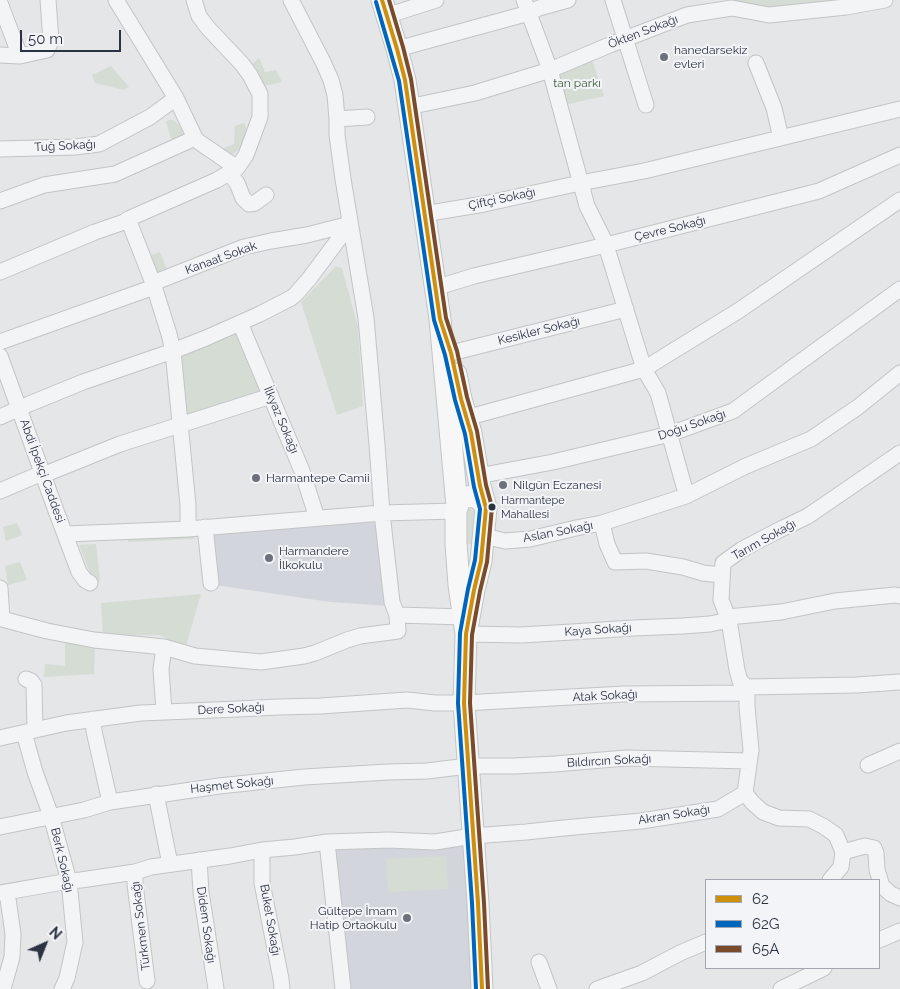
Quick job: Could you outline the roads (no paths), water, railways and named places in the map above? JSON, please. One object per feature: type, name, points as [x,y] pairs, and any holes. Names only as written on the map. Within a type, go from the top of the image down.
[{"type":"main road","points":[[384,8],[405,80],[440,319],[456,508],[459,585],[465,626],[464,703],[482,989]]},
{"type":"main road","points":[[440,319],[451,353],[471,433],[478,476],[486,508],[483,541],[465,626]]},
{"type":"main road","points":[[456,508],[463,498],[472,496],[481,500],[486,508]]},
{"type":"main road","points":[[456,543],[462,551],[471,553],[476,552],[483,541]]},
{"type":"street","points":[[0,55],[20,56],[47,50],[51,41],[48,0]]},
{"type":"street","points":[[116,0],[176,98],[195,138],[233,170],[243,198],[249,204],[255,203],[266,195]]},
{"type":"street","points":[[0,272],[124,222],[218,180],[233,170],[246,156],[260,117],[260,94],[242,64],[199,16],[194,0]]},
{"type":"street","points":[[0,588],[2,619],[47,631],[94,640],[164,647],[196,656],[261,662],[315,653],[360,636],[398,631],[392,602],[382,513],[378,445],[366,318],[336,135],[335,96],[331,80],[323,62],[291,0]]},
{"type":"street","points":[[384,8],[436,0]]},
{"type":"street","points":[[397,49],[526,6],[539,8],[568,0]]},
{"type":"street","points":[[614,0],[646,105]]},
{"type":"street","name":"Ökten Sokağı","points":[[408,107],[475,93],[550,70],[687,16],[731,4],[769,15],[846,7],[885,0]]},
{"type":"street","points":[[0,3],[20,56]]},
{"type":"street","points":[[526,6],[550,70],[587,206],[606,245],[644,369],[658,393],[686,496]]},
{"type":"street","points":[[756,63],[774,108],[781,138]]},
{"type":"street","name":"Tuğ Sokağı","points":[[0,148],[75,147],[99,144],[150,117],[176,98]]},
{"type":"street","name":"Çiftçi Sokağı","points":[[424,214],[484,204],[580,182],[644,171],[900,109]]},
{"type":"street","points":[[337,118],[367,117]]},
{"type":"street","points":[[0,201],[44,185],[114,174],[195,138]]},
{"type":"street","name":"Çevre Sokağı","points":[[435,288],[474,276],[819,191],[900,155]]},
{"type":"street","points":[[466,418],[644,369],[738,312],[900,200]]},
{"type":"street","points":[[128,219],[154,285],[173,351],[188,505],[188,529]]},
{"type":"street","points":[[0,417],[83,382],[173,351],[281,304],[295,295],[350,224]]},
{"type":"street","name":"Kanaat Sokak","points":[[0,342],[154,285],[244,247],[350,224]]},
{"type":"street","name":"Doğu Sokağı","points":[[478,476],[554,462],[670,434],[733,411],[900,289]]},
{"type":"street","name":"Kesikler Sokağı","points":[[451,353],[626,310]]},
{"type":"street","name":"İlkyaz Sokağı","points":[[240,322],[302,471],[316,518]]},
{"type":"street","name":"Abdi İpekçi Caddesi","points":[[0,356],[80,572],[85,580],[90,583]]},
{"type":"street","points":[[602,523],[686,496],[746,466],[811,439],[858,408],[900,372]]},
{"type":"street","points":[[0,491],[120,444],[271,396]]},
{"type":"street","name":"Tarım Sokağı","points":[[745,793],[751,750],[747,690],[740,682],[729,619],[721,600],[723,564],[741,550],[808,516],[900,453]]},
{"type":"street","points":[[66,534],[188,529],[456,508]]},
{"type":"street","name":"Aslan Sokağı","points":[[483,541],[530,539],[602,523],[607,544],[615,562],[646,561],[722,575]]},
{"type":"street","points":[[205,527],[211,583]]},
{"type":"street","name":"Kaya Sokağı","points":[[396,615],[521,635],[710,624],[835,601],[900,596]]},
{"type":"street","points":[[164,647],[161,669],[164,712]]},
{"type":"street","name":"Berk Sokağı","points":[[26,679],[34,685],[29,732],[35,772],[51,816],[69,881],[75,942],[67,978],[62,989]]},
{"type":"street","name":"Atak Sokağı","points":[[464,703],[900,682]]},
{"type":"street","name":"Dere Sokağı","points":[[0,738],[66,723],[141,713],[320,706],[407,700],[434,703],[464,703]]},
{"type":"street","points":[[93,719],[110,802]]},
{"type":"street","points":[[868,765],[900,751]]},
{"type":"street","name":"Bıldırcın Sokağı","points":[[468,766],[555,764],[626,758],[750,761]]},
{"type":"street","name":"Haşmet Sokağı","points":[[0,827],[84,810],[110,802],[156,794],[304,777],[427,771],[468,766]]},
{"type":"street","points":[[745,793],[763,812],[779,818],[809,819],[836,835],[842,852],[841,867],[831,879]]},
{"type":"street","name":"Akran Sokağı","points":[[4,893],[69,881],[135,872],[150,867],[327,842],[389,840],[435,842],[473,836],[641,821],[718,809],[745,793]]},
{"type":"street","points":[[156,794],[170,864]]},
{"type":"street","points":[[327,842],[343,989]]},
{"type":"street","points":[[842,852],[865,846],[874,848],[880,879]]},
{"type":"street","name":"Buket Sokağı","points":[[262,850],[262,883],[282,979],[282,989]]},
{"type":"street","name":"Didem Sokağı","points":[[199,860],[201,892],[216,989]]},
{"type":"street","name":"Türkmen Sokağı","points":[[135,872],[147,980]]},
{"type":"street","points":[[880,880],[882,886],[891,894],[900,898]]},
{"type":"street","points":[[3,989],[12,957],[13,934],[4,893]]},
{"type":"street","points":[[880,940],[900,930]]},
{"type":"street","points":[[597,989],[642,973],[705,942]]},
{"type":"street","points":[[539,962],[549,989]]},
{"type":"street","points":[[781,989],[822,969]]},
{"type":"place","name":"hanedarsekiz evleri","points":[[664,57]]},
{"type":"place","name":"Harmantepe Camii","points":[[256,478]]},
{"type":"place","name":"Nilgün Eczanesi","points":[[503,485]]},
{"type":"place","name":"Harmantepe Mahallesi","points":[[492,507]]},
{"type":"place","name":"Harmandere İlkokulu","points":[[269,558]]},
{"type":"place","name":"Gültepe İmam Hatip Ortaokulu","points":[[407,918]]},
{"type":"park label","name":"tan parkı","points":[[577,83]]}]
